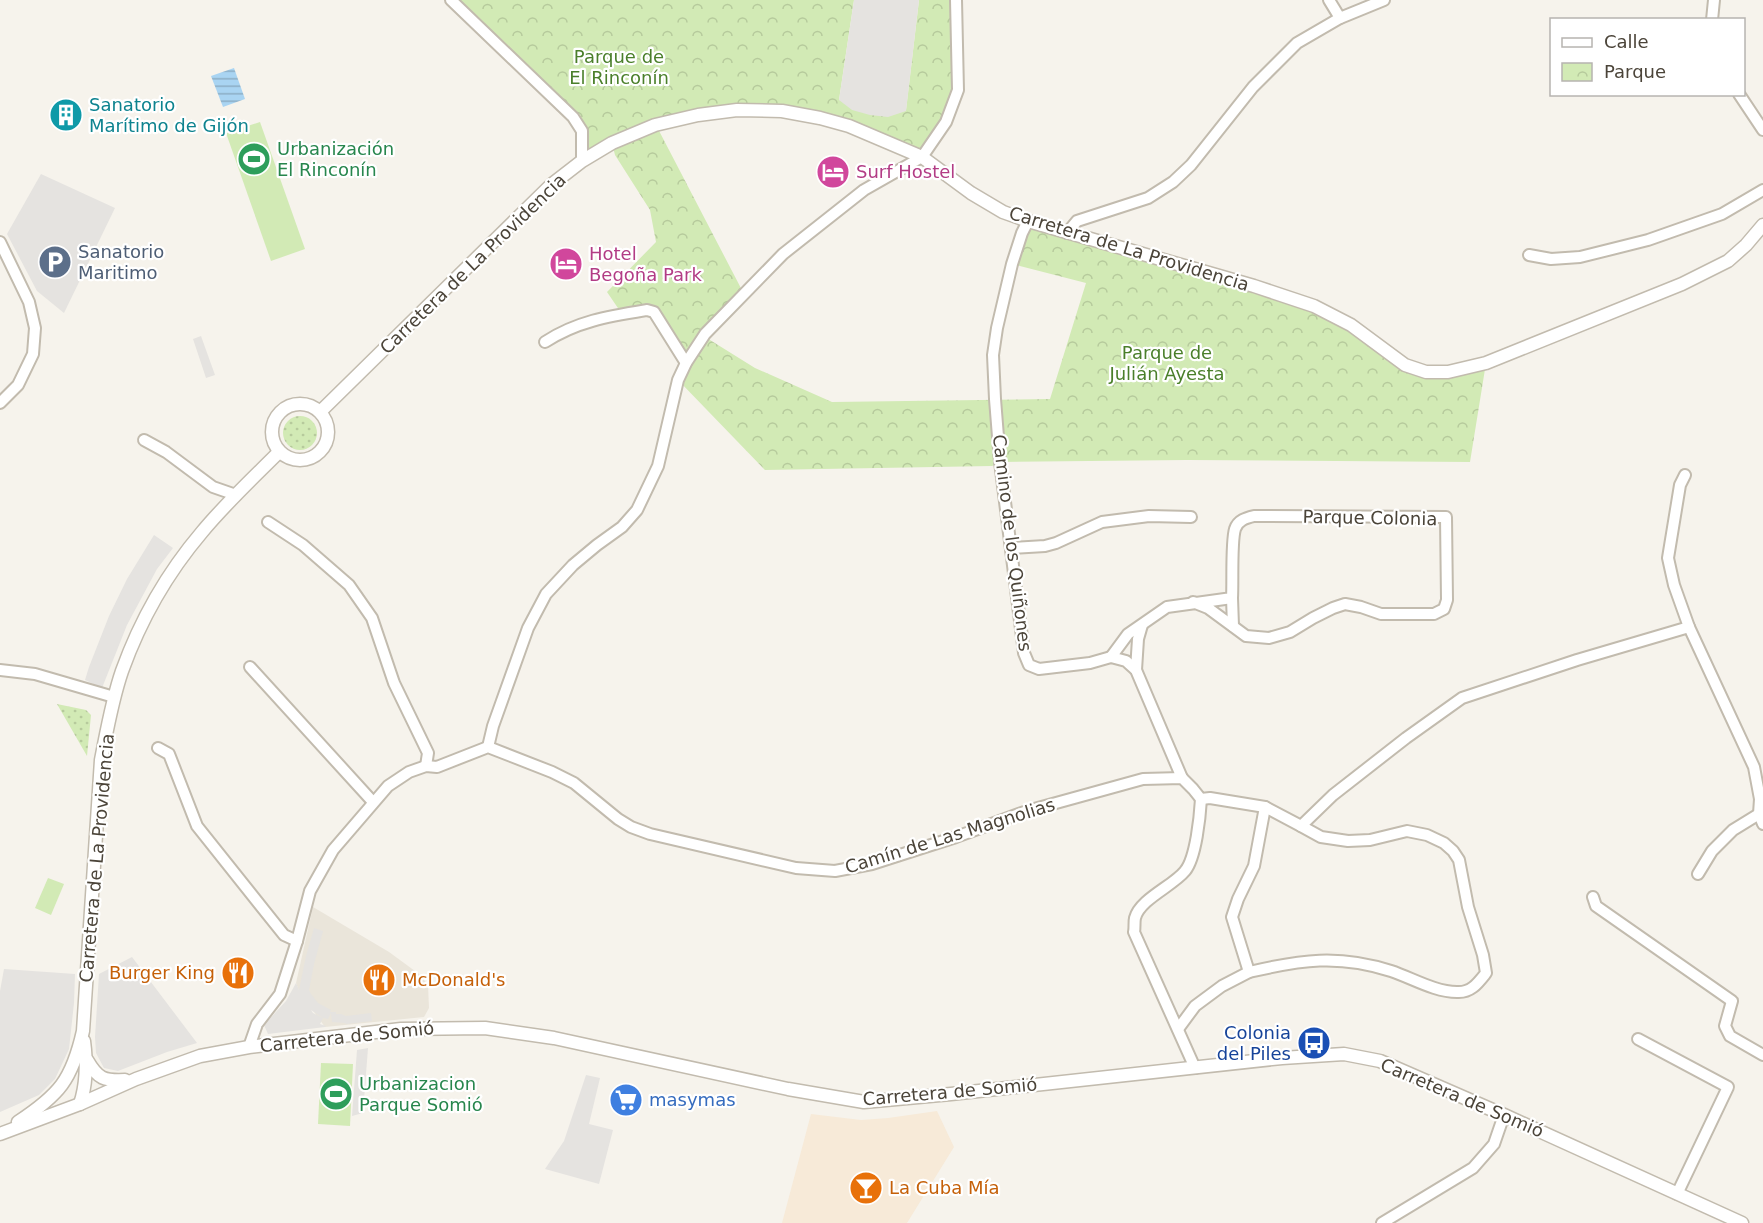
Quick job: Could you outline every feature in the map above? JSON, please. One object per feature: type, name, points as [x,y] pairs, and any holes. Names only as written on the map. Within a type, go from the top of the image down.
[{"type":"street","points":[[451,0],[573,117],[582,131],[582,161]]},
{"type":"street","points":[[249,1047],[257,1024],[280,994],[310,891],[333,850],[388,786],[409,772],[426,766],[437,767],[488,747],[493,726],[528,628],[546,594],[573,565],[622,527],[637,510],[658,466],[678,380],[705,334],[783,254],[864,190],[922,157],[946,122],[958,90],[956,0]]},
{"type":"street","points":[[1329,0],[1340,18]]},
{"type":"street","points":[[1067,233],[1077,222],[1148,198],[1173,182],[1191,165],[1253,87],[1297,43],[1340,18],[1384,0]]},
{"type":"street","points":[[1712,18],[1714,0]]},
{"type":"street","points":[[1740,96],[1763,130]]},
{"type":"street","name":"Carretera de La Providencia","points":[[321,411],[551,185],[582,161],[612,143],[655,125],[698,115],[737,110],[782,111],[849,126],[922,157],[971,193],[1003,212],[1028,222],[1254,286],[1314,306],[1350,325],[1405,365],[1426,372],[1448,372],[1486,363],[1682,284],[1728,261],[1763,225]]},
{"type":"street","points":[[1529,255],[1551,259],[1580,258],[1648,240],[1722,214],[1763,190]]},
{"type":"street","name":"Camino de los Quiñones","points":[[1028,222],[1012,264],[993,355],[1000,462],[1024,653],[1029,665],[1039,669],[1090,663],[1111,657]]},
{"type":"street","points":[[0,242],[29,302],[34,328],[33,354],[18,385],[0,403]]},
{"type":"street","points":[[545,342],[589,321],[647,310],[654,312],[686,363]]},
{"type":"street","points":[[296,403],[309,404],[321,411],[329,432],[327,443],[320,453],[310,459],[299,461],[279,452],[273,438],[272,426],[277,415],[285,407],[296,403]]},
{"type":"street","points":[[144,440],[166,452],[213,487],[236,495]]},
{"type":"street","name":"Carretera de La Providencia","points":[[80,1104],[77,1089],[82,1058],[101,760],[114,698],[145,617],[169,578],[202,531],[279,452]]},
{"type":"street","points":[[1685,475],[1680,485],[1668,558],[1674,585],[1689,627],[1754,767],[1761,819],[1733,830],[1712,852],[1698,874]]},
{"type":"street","points":[[1011,548],[1056,543],[1102,522],[1149,516],[1191,517]]},
{"type":"street","name":"Parque Colonia","points":[[1193,602],[1208,608],[1246,636],[1269,638],[1290,632],[1323,613],[1345,604],[1381,614],[1434,614],[1444,609],[1447,600],[1446,517],[1254,516],[1243,519],[1235,528],[1234,538],[1233,626]]},
{"type":"street","points":[[268,522],[303,545],[349,585],[372,618],[394,683],[428,753],[426,766]]},
{"type":"street","points":[[1136,670],[1126,662],[1111,657],[1128,634],[1167,606],[1232,598]]},
{"type":"street","points":[[1142,625],[1138,639],[1136,670],[1182,778],[1201,799],[1191,858],[1185,871],[1140,908],[1135,918],[1134,932],[1195,1068]]},
{"type":"street","points":[[1301,826],[1333,795],[1462,698],[1577,660],[1689,627]]},
{"type":"street","points":[[250,667],[373,802]]},
{"type":"street","points":[[0,670],[35,674],[114,698]]},
{"type":"street","name":"Camín de Las Magnolias","points":[[488,747],[574,783],[618,819],[650,834],[796,868],[835,871],[872,864],[1027,811],[1143,779],[1182,778]]},
{"type":"street","points":[[158,748],[169,754],[197,826],[284,935],[297,941]]},
{"type":"street","points":[[1178,1029],[1195,1006],[1222,986],[1249,972],[1291,962],[1328,959],[1373,965],[1438,990],[1459,993],[1474,987],[1486,973],[1483,955],[1468,907],[1459,860],[1444,843],[1427,835],[1407,831],[1370,840],[1348,841],[1321,837],[1265,807],[1210,798],[1201,799]]},
{"type":"street","points":[[1249,972],[1232,917],[1254,866],[1265,807]]},
{"type":"street","points":[[1593,897],[1596,906],[1732,1001],[1725,1026],[1730,1036],[1763,1056]]},
{"type":"street","name":"Carretera de Somió","points":[[1,1134],[80,1104],[136,1079],[200,1056],[249,1047],[401,1029],[485,1028],[554,1038],[788,1089],[864,1102],[1282,1058],[1344,1054],[1380,1061],[1504,1114],[1742,1223]]},
{"type":"street","points":[[1638,1039],[1728,1087],[1677,1194]]},
{"type":"street","points":[[82,1058],[105,1080],[136,1079]]},
{"type":"street","name":"Carretera de La Providencia","points":[[1,1134],[46,1102],[61,1088],[82,1058]]},
{"type":"street","points":[[1382,1223],[1473,1168],[1494,1144],[1504,1114]]},
{"type":"shaded area","points":[[854,0],[919,0],[906,111],[888,117],[870,115],[852,110],[839,100]]},
{"type":"shaded area","name":"Sanatorio Maritimo","points":[[41,174],[115,208],[64,313],[37,291],[7,234]]},
{"type":"shaded area","points":[[201,336],[215,375],[206,378],[193,339]]},
{"type":"shaded area","points":[[154,535],[173,548],[157,569],[127,625],[102,688],[85,680],[89,667],[109,616],[127,579]]},
{"type":"shaded area","points":[[313,907],[389,952],[419,974],[428,985],[429,1008],[424,1017],[325,1027],[299,991],[296,983]]},
{"type":"shaded area","points":[[314,928],[323,931],[309,990],[311,994],[318,1003],[331,1010],[330,1012],[346,1016],[371,1013],[372,1021],[346,1024],[332,1022],[331,1013],[328,1019],[323,1018],[320,1024],[325,1027],[268,1034],[264,1025],[286,1001],[296,983],[299,990]]},
{"type":"shaded area","points":[[132,957],[197,1043],[118,1071],[104,1068],[96,1053],[99,974]]},
{"type":"shaded area","points":[[4,969],[75,974],[69,1049],[55,1079],[39,1095],[0,1112],[0,991]]},
{"type":"shaded area","points":[[368,1048],[363,1113],[352,1116],[357,1050]]},
{"type":"shaded area","points":[[586,1075],[600,1078],[589,1124],[613,1130],[599,1184],[545,1169],[564,1141]]},
{"type":"shaded area","points":[[937,1111],[954,1147],[907,1223],[782,1223],[811,1114],[861,1120]]},
{"type":"green space","name":"Parque de Julián Ayesta","points":[[451,0],[854,0],[839,100],[906,110],[919,0],[956,0],[958,90],[922,157],[849,126],[737,110],[656,125],[744,294],[705,334],[710,340],[755,368],[832,402],[1050,399],[1086,283],[1012,264],[1028,221],[1314,306],[1426,372],[1486,363],[1470,462],[1187,460],[1000,462],[992,466],[765,470],[678,380],[686,362],[654,312],[622,314],[607,292],[656,242],[650,210],[615,155],[612,143],[582,161],[582,131]]},
{"type":"green space","points":[[260,122],[305,249],[271,261],[226,133]]},
{"type":"green space","points":[[300,416],[312,421],[317,433],[312,445],[300,450],[288,445],[283,433],[288,421]]},
{"type":"green space","points":[[57,704],[86,710],[91,715],[87,756]]},
{"type":"green space","points":[[48,878],[64,884],[51,915],[35,908]]},
{"type":"green space","name":"Urbanizacion Parque Somió","points":[[321,1063],[353,1064],[350,1126],[318,1124]]},
{"type":"water","name":"Urbanización El Rinconín","points":[[234,68],[245,99],[223,107],[211,76]]},
{"type":"place","name":"Sanatorio Marítimo de Gijón","points":[[66,115]]},
{"type":"place","name":"Urbanización El Rinconín","points":[[254,159]]},
{"type":"place","name":"Surf Hostel","points":[[833,172]]},
{"type":"place","name":"Sanatorio Maritimo","points":[[55,262]]},
{"type":"place","name":"Hotel Begoña Park","points":[[566,264]]},
{"type":"place","name":"Burger King","points":[[238,973]]},
{"type":"place","name":"McDonald's","points":[[379,980]]},
{"type":"place","name":"Colonia del Piles","points":[[1314,1043]]},
{"type":"place","name":"Urbanizacion Parque Somió","points":[[336,1094]]},
{"type":"place","name":"masymas","points":[[626,1100]]},
{"type":"place","name":"La Cuba Mía","points":[[866,1188]]},
{"type":"park label","name":"Parque de El Rinconín","points":[[619,67]]}]
